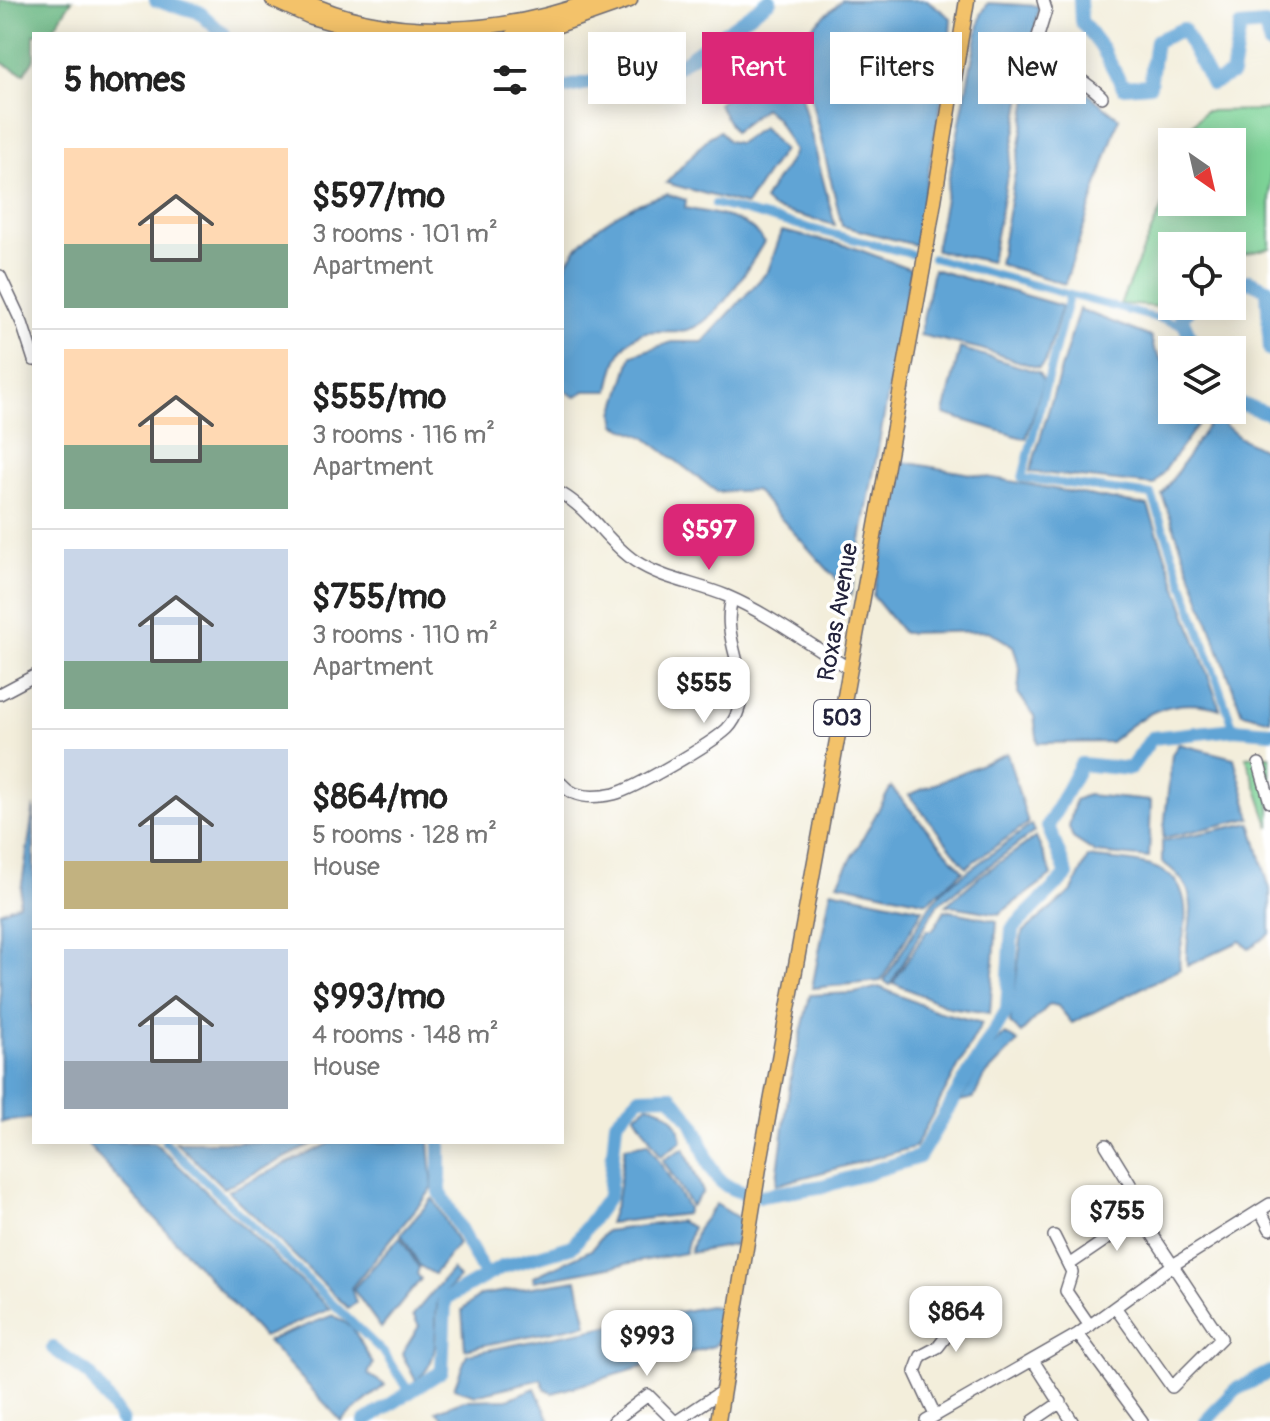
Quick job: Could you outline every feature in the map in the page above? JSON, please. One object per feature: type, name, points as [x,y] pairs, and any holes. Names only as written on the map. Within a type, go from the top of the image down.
[{"type":"main road","points":[[273,0],[311,17],[366,32]]},
{"type":"main road","points":[[302,0],[377,23],[439,28],[500,25],[598,3],[630,0]]},
{"type":"main road","name":"Roxas Avenue","points":[[718,1421],[923,268],[967,0]]},
{"type":"main road","points":[[524,32],[556,26],[598,3]]},
{"type":"street","points":[[1043,0],[1046,10],[1037,31],[1036,43],[1040,52],[1068,68],[1102,97]]},
{"type":"street","points":[[0,276],[22,323],[32,354]]},
{"type":"street","points":[[564,495],[636,562],[675,581],[732,599],[850,669]]},
{"type":"street","points":[[564,785],[584,797],[615,794],[715,740],[730,727],[741,705],[739,669],[727,622],[732,599]]},
{"type":"street","points":[[0,694],[32,677]]},
{"type":"street","points":[[1259,764],[1270,802]]},
{"type":"street","points":[[1106,1145],[1145,1213],[1152,1234],[1221,1338],[1172,1387],[1115,1307]]},
{"type":"street","points":[[932,1299],[948,1334],[938,1347],[921,1356],[915,1372],[929,1419],[1034,1362],[1090,1326],[1173,1265],[1265,1207],[1270,1229]]},
{"type":"street","points":[[1070,1264],[1145,1213]]},
{"type":"street","points":[[1054,1236],[1072,1272],[1066,1291],[1090,1326]]},
{"type":"street","points":[[1078,1334],[1142,1421]]},
{"type":"street","points":[[1034,1362],[1072,1421]]},
{"type":"street","points":[[614,1421],[648,1395],[676,1421],[722,1391]]},
{"type":"street","points":[[1033,1421],[1061,1402]]},
{"type":"green space","points":[[0,0],[72,0],[51,32],[32,32],[32,62],[24,74],[0,62]]},
{"type":"green space","points":[[1270,110],[1270,248],[1246,254],[1246,232],[1158,232],[1158,307],[1120,304],[1158,216],[1246,216],[1246,128],[1190,128],[1205,111]]},
{"type":"green space","points":[[1270,756],[1270,828],[1246,757]]},
{"type":"water","points":[[842,0],[927,0],[951,18],[950,32],[830,32],[830,104],[941,104],[915,245],[842,226],[812,104],[814,32],[806,32]]},
{"type":"water","points":[[988,3],[1039,6],[1034,32],[978,32],[978,104],[1021,104],[991,262],[935,250],[981,15]]},
{"type":"water","points":[[1086,92],[1119,118],[1065,284],[999,264],[1027,104],[1086,104]]},
{"type":"water","points":[[718,104],[803,104],[835,225],[772,208],[764,201],[794,151],[776,118],[764,108],[734,132]]},
{"type":"water","points":[[763,127],[783,150],[746,205],[666,183],[709,137],[720,131],[728,141],[738,143]]},
{"type":"water","points":[[667,194],[686,200],[685,208],[740,221],[758,233],[764,242],[734,289],[705,320],[689,329],[646,332],[637,336],[623,348],[609,391],[585,391],[575,397],[564,390],[564,272],[578,246],[591,234],[620,213]]},
{"type":"water","points":[[782,231],[852,247],[911,269],[851,595],[755,490],[717,492],[645,437],[616,425],[614,413],[632,355],[672,342],[703,342],[768,271]]},
{"type":"water","points":[[933,269],[1062,306],[1046,360],[1039,368],[981,349],[920,335]]},
{"type":"water","points":[[1079,309],[1151,337],[1158,355],[1158,424],[1198,424],[1154,485],[1030,472]]},
{"type":"water","points":[[960,348],[1038,372],[1044,381],[1026,439],[944,414]]},
{"type":"water","points":[[1209,424],[1223,424],[1240,438],[1270,453],[1270,720],[1242,713],[1162,495]]},
{"type":"water","points":[[904,462],[1148,506],[1220,709],[1189,704],[1161,709],[1135,722],[1111,742],[1038,743],[1034,716],[1018,693],[1020,669],[1013,646],[988,631],[903,633],[873,596]]},
{"type":"water","points":[[1179,744],[1234,758],[1251,818],[1163,838],[1172,754]]},
{"type":"water","points":[[1007,753],[1028,823],[966,867],[909,795]]},
{"type":"water","points":[[891,787],[963,871],[927,902],[838,883]]},
{"type":"water","points":[[1087,795],[1151,801],[1149,858],[1096,853],[1073,838],[1069,827],[1075,800]]},
{"type":"water","points":[[32,819],[32,1118],[1,1122],[0,912],[19,904]]},
{"type":"water","points":[[1251,823],[1270,890],[1270,934],[1249,948],[1240,941],[1187,966],[1190,898],[1177,874],[1162,862],[1162,841]]},
{"type":"water","points":[[1031,825],[1034,832],[937,905],[890,985],[884,981],[930,905],[946,887]]},
{"type":"water","points":[[1036,837],[1052,875],[999,914],[946,905],[980,876]]},
{"type":"water","points":[[1088,857],[1157,868],[1180,887],[1185,903],[1185,925],[1180,969],[1072,1023],[1058,1006],[1050,1004],[1021,1033],[1010,1023],[1022,933],[1072,891]]},
{"type":"water","points":[[831,890],[923,909],[881,981],[812,988]]},
{"type":"water","points":[[945,910],[997,921],[990,1013],[949,1007],[893,983],[927,930],[933,930]]},
{"type":"water","points":[[879,987],[936,1011],[982,1023],[915,1147],[776,1185],[791,1076],[810,995],[855,993]]},
{"type":"water","points":[[1005,1034],[1018,1042],[983,1078],[974,1098],[960,1101],[991,1047]]},
{"type":"water","points":[[648,1105],[667,1113],[675,1122],[682,1141],[661,1156],[635,1115]]},
{"type":"water","points":[[648,1143],[688,1208],[686,1214],[609,1223],[617,1199],[625,1147]]},
{"type":"water","points":[[87,1144],[156,1144],[330,1309],[263,1337]]},
{"type":"water","points":[[178,1144],[313,1144],[224,1188]]},
{"type":"water","points":[[329,1144],[429,1144],[433,1188],[351,1288],[356,1303],[348,1308],[228,1191]]},
{"type":"water","points":[[684,1148],[703,1192],[691,1206],[663,1160]]},
{"type":"water","points":[[433,1198],[458,1244],[434,1274],[420,1266],[401,1234]]},
{"type":"water","points":[[716,1204],[740,1219],[735,1245],[690,1253],[697,1229]]},
{"type":"water","points":[[679,1221],[692,1227],[685,1253],[534,1281],[533,1277],[591,1250],[606,1231]]},
{"type":"water","points":[[400,1237],[419,1268],[417,1274],[421,1279],[381,1328],[353,1289]]},
{"type":"water","points":[[452,1269],[459,1278],[438,1300],[434,1353],[425,1372],[416,1381],[402,1354],[419,1326],[413,1315]]},
{"type":"water","points":[[577,1280],[587,1324],[465,1349],[462,1310],[481,1295]]},
{"type":"water","points":[[709,1306],[724,1308],[719,1341],[714,1346],[553,1393],[545,1389],[541,1379],[476,1395],[454,1388],[467,1354]]},
{"type":"water","points":[[333,1315],[352,1327],[373,1364],[368,1374],[385,1385],[341,1421],[267,1341]]},
{"type":"water","points":[[535,1388],[550,1421],[445,1421],[436,1411],[464,1400],[508,1399]]},
{"type":"waterway","points":[[156,0],[199,12],[221,32]]},
{"type":"waterway","points":[[564,88],[678,66],[770,0]]},
{"type":"waterway","points":[[1080,0],[1081,21],[1102,48],[1123,87],[1150,85],[1156,41],[1183,29],[1212,84],[1232,74],[1240,27],[1265,25],[1270,45]]},
{"type":"waterway","points":[[715,204],[911,254]]},
{"type":"waterway","points":[[933,258],[1185,326]]},
{"type":"waterway","points":[[1246,282],[1267,289],[1270,350]]},
{"type":"waterway","points":[[1069,297],[1022,478],[1152,495],[1234,729]]},
{"type":"waterway","points":[[1182,320],[1190,336]]},
{"type":"waterway","points":[[1246,406],[1270,414]]},
{"type":"waterway","points":[[761,1196],[824,1186],[919,1157],[1007,1010],[1012,929],[1067,875],[1048,826],[1081,764],[1130,769],[1152,738],[1234,729],[1270,732]]},
{"type":"waterway","points":[[365,1421],[442,1371],[445,1299],[502,1267],[573,1246],[609,1196],[616,1122],[640,1097],[671,1096],[694,1126],[717,1178],[725,1185],[750,1194]]},
{"type":"waterway","points":[[167,1144],[384,1353],[409,1391]]},
{"type":"waterway","points":[[440,1144],[440,1192],[486,1276]]},
{"type":"waterway","points":[[53,1348],[90,1375],[122,1421]]},
{"type":"waterway","points":[[1206,1421],[1235,1390],[1270,1372]]}]
